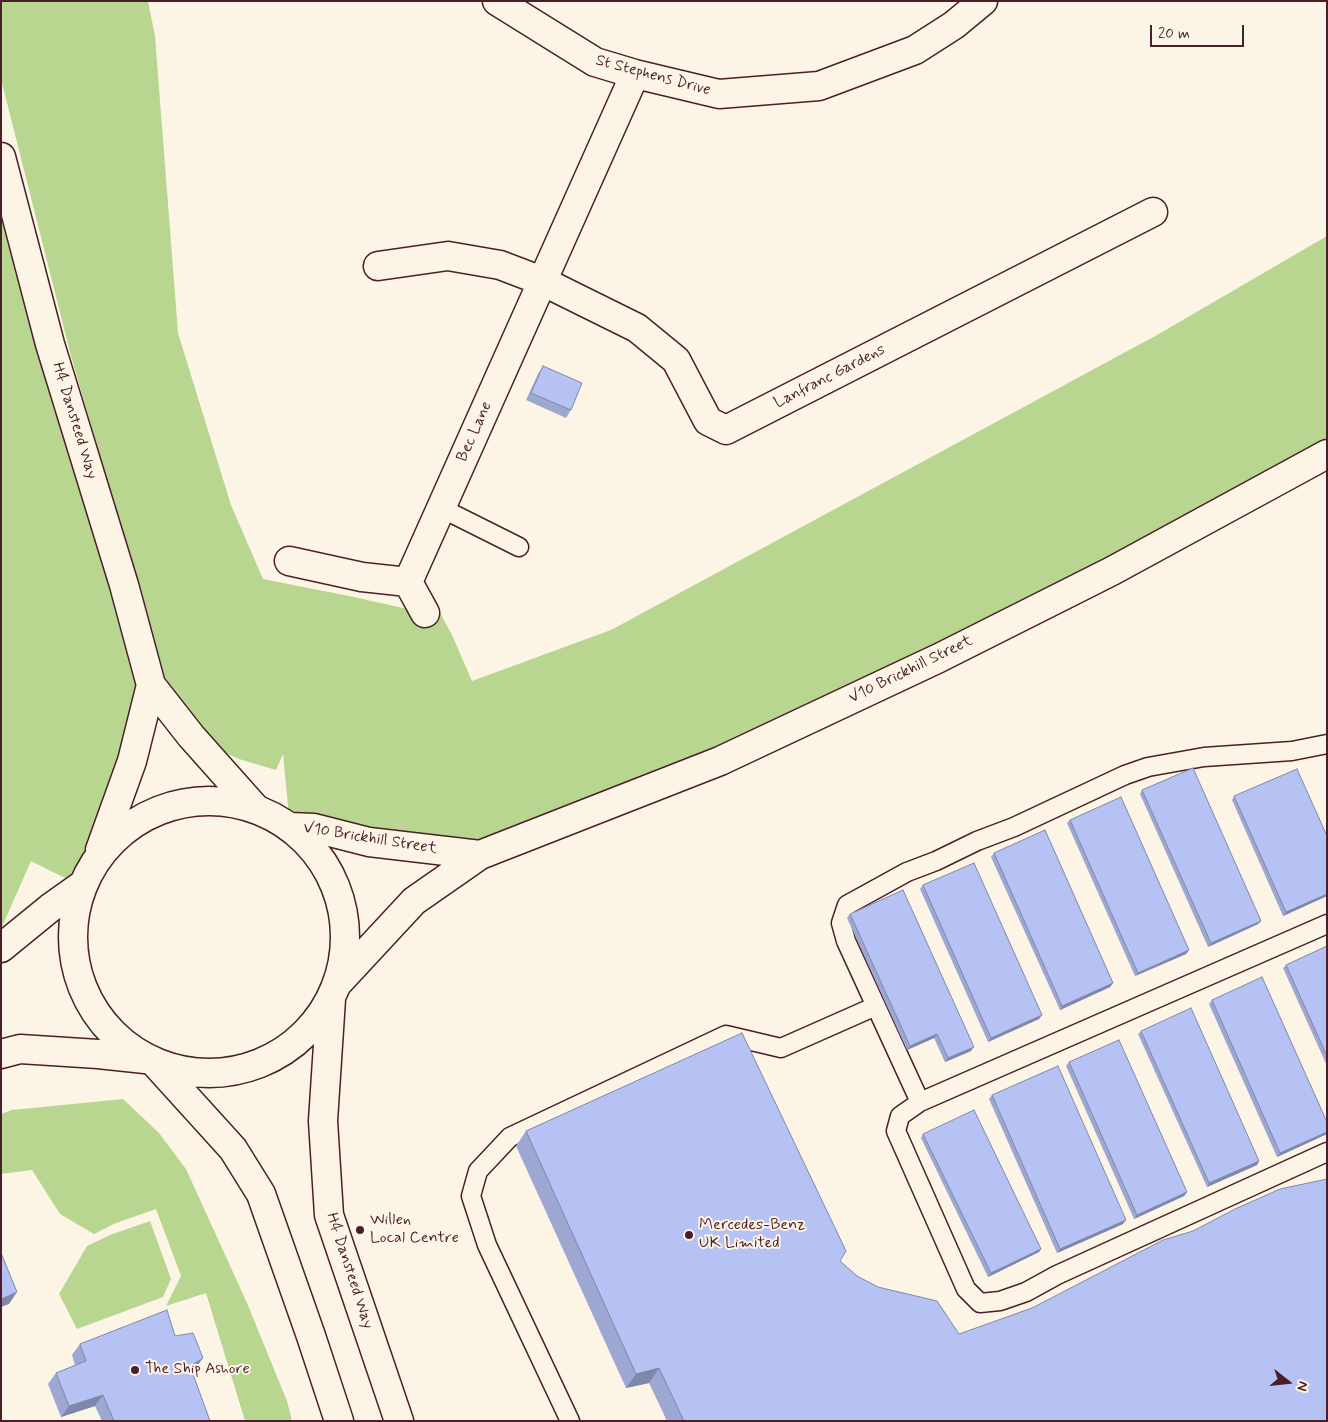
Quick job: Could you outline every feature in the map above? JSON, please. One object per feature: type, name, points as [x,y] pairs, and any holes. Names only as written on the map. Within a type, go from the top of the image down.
[{"type":"street","name":"St Stephens Drive","points":[[497,1],[595,62],[635,74],[720,94],[819,86],[915,50],[954,25],[983,1]]},
{"type":"street","name":"Bec Lane","points":[[408,582],[635,74]]},
{"type":"street","name":"H4 Dansteed Way","points":[[1,157],[50,344],[124,585],[151,684],[191,736],[256,809]]},
{"type":"street","name":"Lanfranc Gardens","points":[[542,281],[637,328],[645,334],[676,360],[708,422],[726,430],[1153,212]]},
{"type":"street","points":[[378,266],[448,256],[500,265],[542,281]]},
{"type":"street","name":"V10 Brickhill Street","points":[[333,991],[414,901],[480,854],[720,761],[939,658],[1112,571],[1327,454]]},
{"type":"street","points":[[289,561],[362,577],[408,582],[425,613]]},
{"type":"street","name":"H4 Dansteed Way","points":[[98,857],[132,761],[151,684]]},
{"type":"street","points":[[107,1045],[75,968],[72,927],[81,886],[98,857],[122,831],[152,812],[186,802],[204,801],[222,801],[256,809],[290,827],[312,848],[330,874],[340,903],[345,934],[342,960],[333,991],[317,1020],[298,1040],[274,1056],[248,1067],[220,1073],[188,1084]]},
{"type":"street","name":"V10 Brickhill Street","points":[[290,827],[314,828],[369,842],[480,854]]},
{"type":"street","points":[[1,948],[50,908],[81,886]]},
{"type":"street","name":"H4 Dansteed Way","points":[[333,991],[323,1121],[329,1215],[399,1421]]},
{"type":"street","points":[[1,1054],[20,1049],[107,1045],[151,1061],[188,1084],[233,1149],[261,1194],[339,1421]]},
{"type":"lane","points":[[441,508],[519,546]]},
{"type":"lane","points":[[920,1102],[846,941],[841,923],[847,905],[883,884],[1148,766],[1204,757],[1292,751],[1327,744]]},
{"type":"lane","points":[[1327,924],[920,1102],[900,1116],[896,1131],[966,1289],[980,1302],[1000,1301],[1026,1292],[1057,1275],[1200,1208],[1327,1152]]},
{"type":"lane","points":[[570,1421],[487,1245],[471,1196],[478,1171],[510,1137],[726,1035],[781,1048],[876,1006]]},
{"type":"green space","points":[[1,1],[148,1],[155,36],[178,333],[231,505],[263,579],[425,613],[439,611],[452,635],[472,681],[611,630],[1157,335],[1327,236],[1327,454],[1112,571],[480,855],[290,827],[283,754],[276,770],[239,759],[219,750],[166,682],[71,356],[1,79]]},
{"type":"green space","points":[[1,157],[151,685],[98,857],[81,886],[31,861],[1,929]]},
{"type":"green space","points":[[123,1099],[159,1133],[186,1169],[247,1303],[287,1401],[292,1421],[245,1421],[206,1293],[166,1306],[181,1276],[156,1209],[116,1223],[94,1234],[60,1214],[32,1170],[1,1174],[1,1114],[12,1110]]},
{"type":"green space","points":[[150,1221],[171,1279],[163,1297],[77,1329],[59,1294],[87,1246],[110,1235]]},
{"type":"building","points":[[543,366],[582,383],[571,410],[531,393]]},
{"type":"building","points":[[1193,768],[1261,921],[1211,943],[1142,790]]},
{"type":"building","points":[[1297,769],[1327,836],[1327,894],[1286,912],[1234,796]]},
{"type":"building","points":[[1121,797],[1189,950],[1138,973],[1070,820]]},
{"type":"building","points":[[1045,830],[1113,983],[1062,1006],[994,853]]},
{"type":"building","points":[[974,863],[1042,1015],[991,1038],[923,885]]},
{"type":"building","points":[[903,890],[974,1047],[948,1058],[937,1034],[910,1046],[850,914]]},
{"type":"building","points":[[1327,946],[1327,1056],[1286,965]]},
{"type":"building","points":[[1262,977],[1327,1122],[1327,1132],[1280,1153],[1212,1000]]},
{"type":"building","points":[[1191,1008],[1259,1161],[1209,1183],[1141,1031]]},
{"type":"building","name":"Mercedes-Benz UK Limited","points":[[742,1033],[846,1251],[840,1261],[857,1276],[878,1287],[937,1301],[959,1334],[1032,1308],[1163,1240],[1193,1231],[1235,1209],[1280,1189],[1327,1179],[1327,1421],[684,1421],[659,1368],[636,1374],[526,1131]]},
{"type":"building","points":[[1119,1040],[1187,1192],[1137,1215],[1069,1062]]},
{"type":"building","points":[[1058,1066],[1126,1220],[1060,1249],[992,1095]]},
{"type":"building","points":[[974,1110],[1041,1249],[991,1273],[923,1134]]},
{"type":"building","points":[[1,1253],[17,1292],[1,1299]]},
{"type":"building","name":"The Ship Ashore","points":[[167,1310],[175,1336],[193,1333],[203,1358],[190,1366],[210,1421],[114,1421],[103,1395],[69,1406],[56,1373],[86,1361],[80,1344]]},
{"type":"place","name":"Willen Local Centre","points":[[360,1230]]},
{"type":"place","name":"Mercedes-Benz UK Limited","points":[[689,1235]]},
{"type":"place","name":"The Ship Ashore","points":[[135,1370]]}]
